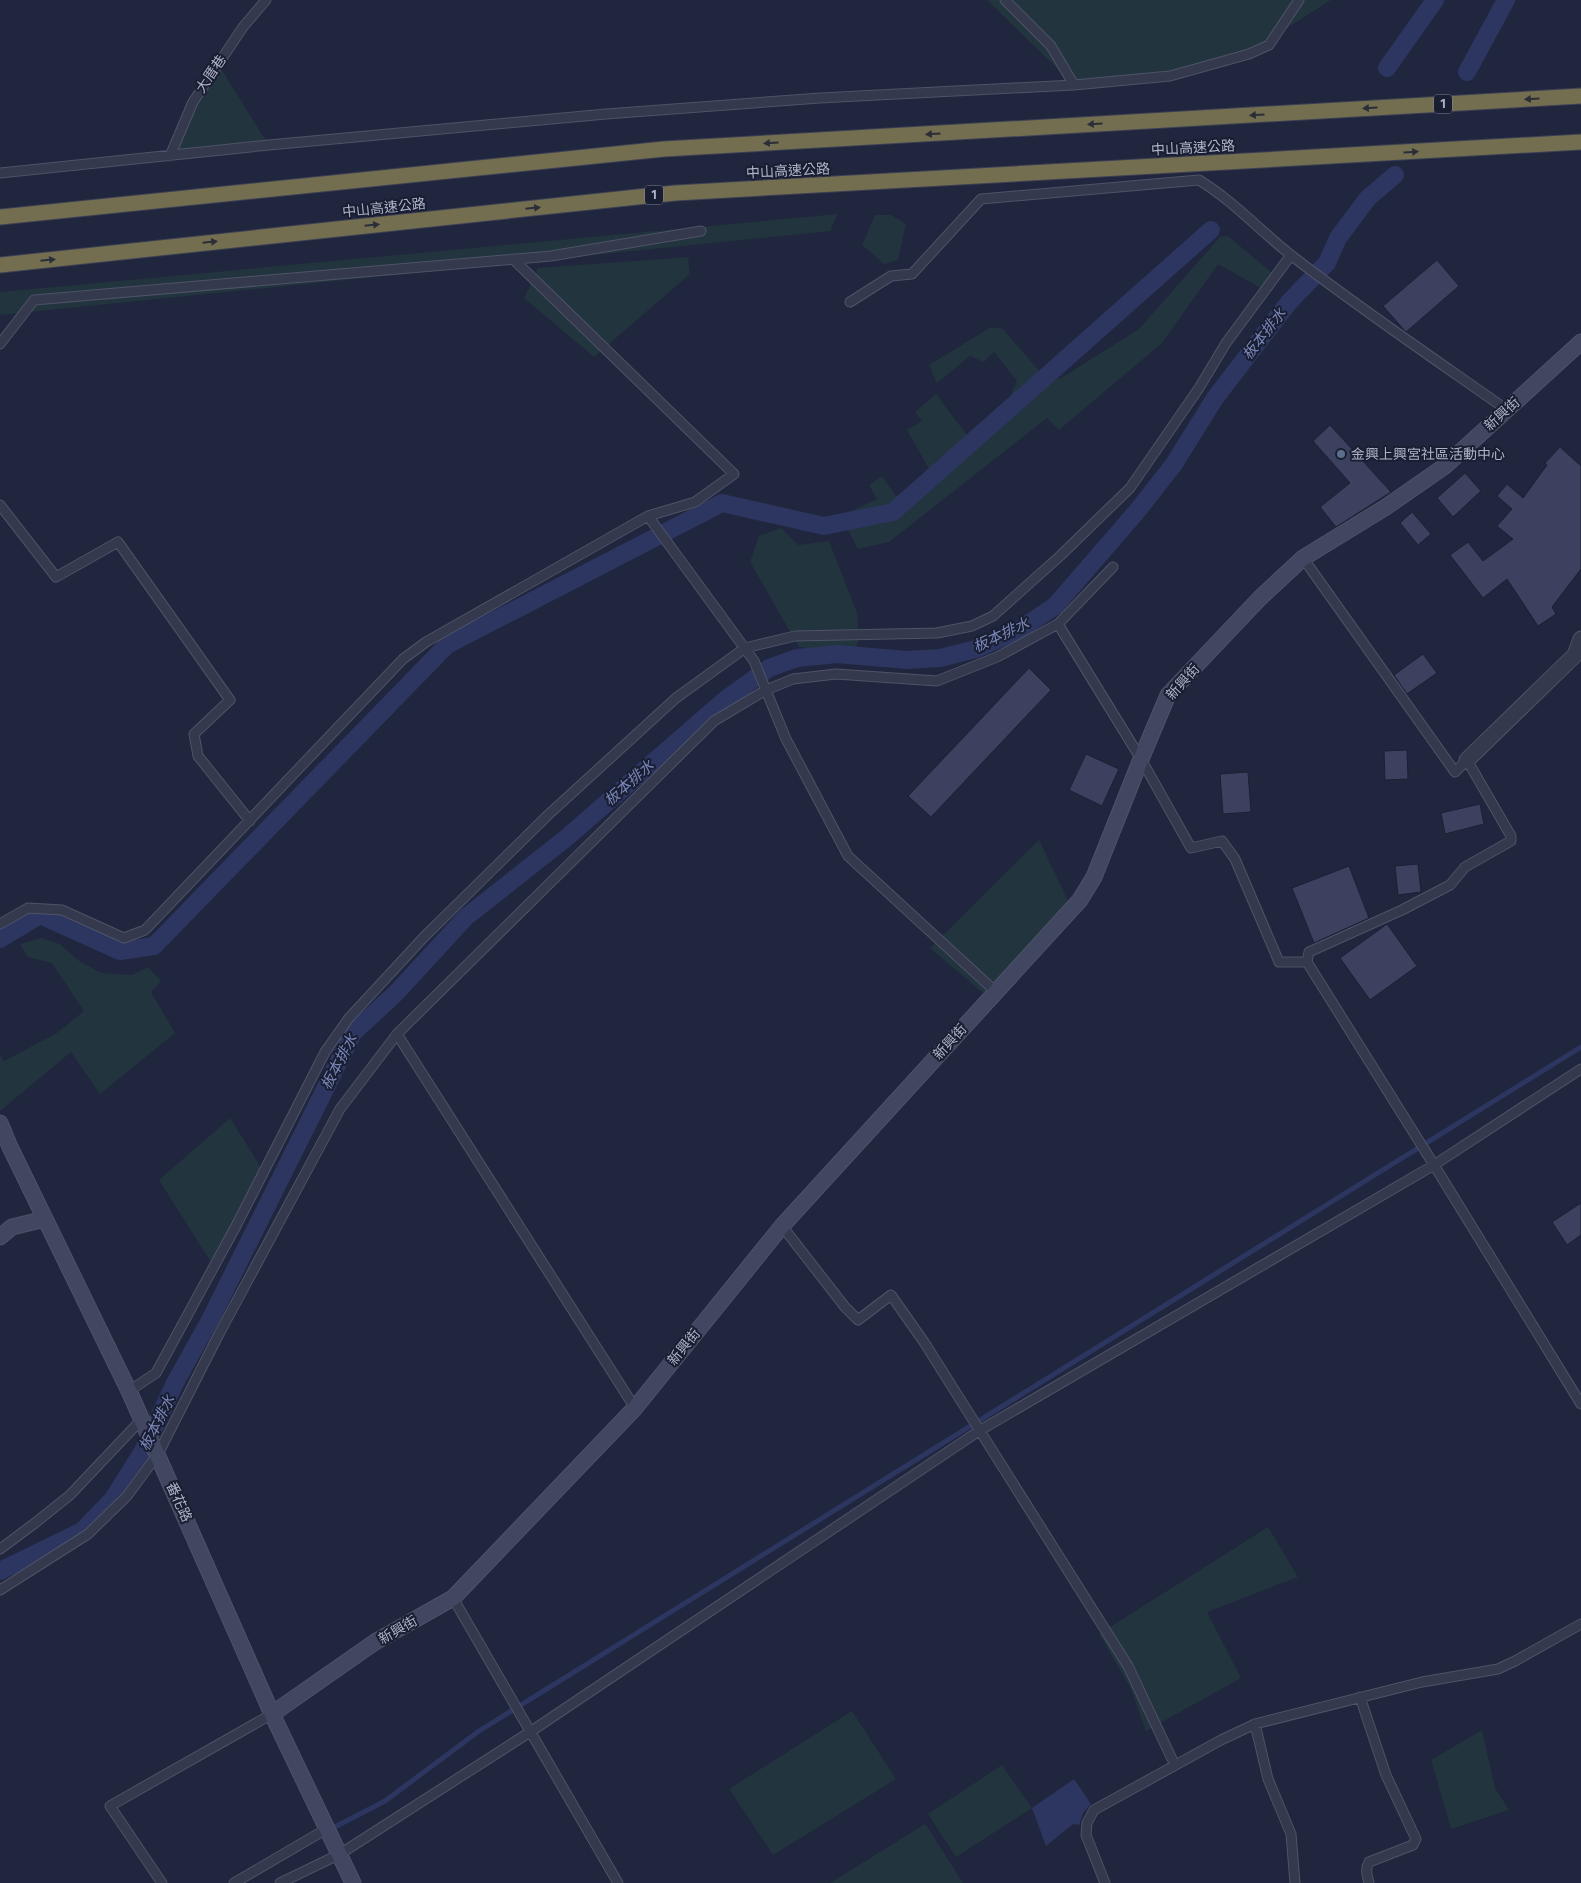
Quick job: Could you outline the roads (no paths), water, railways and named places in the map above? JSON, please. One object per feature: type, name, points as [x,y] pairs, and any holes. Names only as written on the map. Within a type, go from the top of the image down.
[{"type":"highway","name":"中山高速公路","points":[[0,217],[664,149],[1581,96]]},
{"type":"highway","name":"中山高速公路","points":[[0,265],[676,193],[1581,142]]},
{"type":"street","name":"新興街","points":[[272,1714],[375,1642],[453,1598],[635,1408],[782,1226],[1080,900],[1094,877],[1168,695],[1260,598],[1303,558],[1445,466],[1581,342]]},
{"type":"street","points":[[1467,760],[1575,655],[1581,639]]},
{"type":"street","name":"番花路","points":[[0,1124],[130,1391],[272,1714],[353,1883]]},
{"type":"street","points":[[0,1237],[12,1227],[45,1219]]},
{"type":"lane","name":"大厝巷","points":[[170,156],[193,102],[243,27],[266,0]]},
{"type":"lane","points":[[1004,0],[1051,46],[1074,86]]},
{"type":"lane","points":[[0,173],[269,145],[606,114],[820,98],[1074,86],[1170,76],[1249,54],[1270,44],[1299,0]]},
{"type":"lane","points":[[850,302],[891,276],[912,274],[981,199],[1199,180],[1220,192],[1291,255],[1355,304],[1507,410]]},
{"type":"lane","points":[[0,344],[34,300],[551,256],[701,231]]},
{"type":"lane","points":[[130,1391],[156,1373],[236,1226],[325,1052],[349,1018],[424,938],[548,815],[676,698],[745,648],[795,636],[938,633],[972,626],[993,616],[1060,556],[1130,488],[1199,388],[1226,343],[1291,255]]},
{"type":"lane","points":[[0,924],[28,908],[62,910],[124,938],[145,930],[403,659],[418,648],[648,516],[695,502],[734,474],[512,259]]},
{"type":"lane","points":[[0,504],[56,577],[118,542],[230,700],[194,734],[198,756],[250,821]]},
{"type":"lane","points":[[648,516],[754,662],[786,739],[848,856],[996,992]]},
{"type":"lane","points":[[1303,558],[1455,772],[1467,760],[1511,836],[1511,840],[1465,866],[1450,885],[1402,910],[1309,952],[1307,962],[1581,1404]]},
{"type":"lane","points":[[0,1590],[88,1534],[127,1496],[158,1454],[219,1334],[340,1109],[397,1034],[714,721],[766,690],[793,679],[836,674],[937,681],[997,658],[1058,624],[1112,567]]},
{"type":"lane","points":[[1058,624],[1141,759],[1191,848],[1222,841],[1234,859],[1279,962],[1307,962]]},
{"type":"lane","points":[[397,1034],[635,1408]]},
{"type":"lane","points":[[280,1883],[340,1854],[530,1732],[979,1431],[1434,1165],[1581,1069]]},
{"type":"lane","points":[[782,1226],[858,1320],[891,1295],[924,1342],[1128,1666],[1172,1759]]},
{"type":"lane","points":[[0,1548],[36,1523],[70,1495],[142,1418]]},
{"type":"lane","points":[[453,1598],[618,1883]]},
{"type":"lane","points":[[1105,1883],[1086,1835],[1087,1823],[1094,1810],[1158,1777],[1221,1740],[1255,1724],[1360,1697],[1422,1682],[1498,1669],[1581,1624]]},
{"type":"lane","points":[[1360,1697],[1386,1775],[1416,1839],[1413,1844],[1369,1862],[1366,1866],[1369,1883]]},
{"type":"lane","points":[[162,1883],[110,1806],[272,1714]]},
{"type":"lane","points":[[1255,1724],[1268,1779],[1291,1834],[1295,1883]]},
{"type":"lane","points":[[234,1883],[328,1828]]},
{"type":"water","points":[[1074,1779],[1091,1804],[1083,1813],[1079,1825],[1073,1824],[1046,1846],[1032,1808]]},
{"type":"waterway","points":[[1387,68],[1435,0]]},
{"type":"waterway","name":"板本排水","points":[[1467,72],[1506,0]]},
{"type":"waterway","name":"板本排水","points":[[0,1571],[82,1531],[113,1499],[143,1451],[175,1383],[211,1318],[353,1033],[396,993],[466,917],[565,839],[726,699],[769,668],[797,658],[837,654],[907,660],[940,658],[976,649],[1019,630],[1055,606],[1138,510],[1174,464],[1215,398],[1289,302],[1327,263],[1338,238],[1368,198],[1395,175]]},
{"type":"waterway","points":[[0,939],[40,915],[120,951],[154,946],[447,645],[722,503],[824,526],[893,512],[1211,230]]},
{"type":"waterway","points":[[329,1830],[385,1801],[479,1731],[1581,1047]]},
{"type":"place","name":"金興上興宮社區活動中心","points":[[1341,454]]}]
